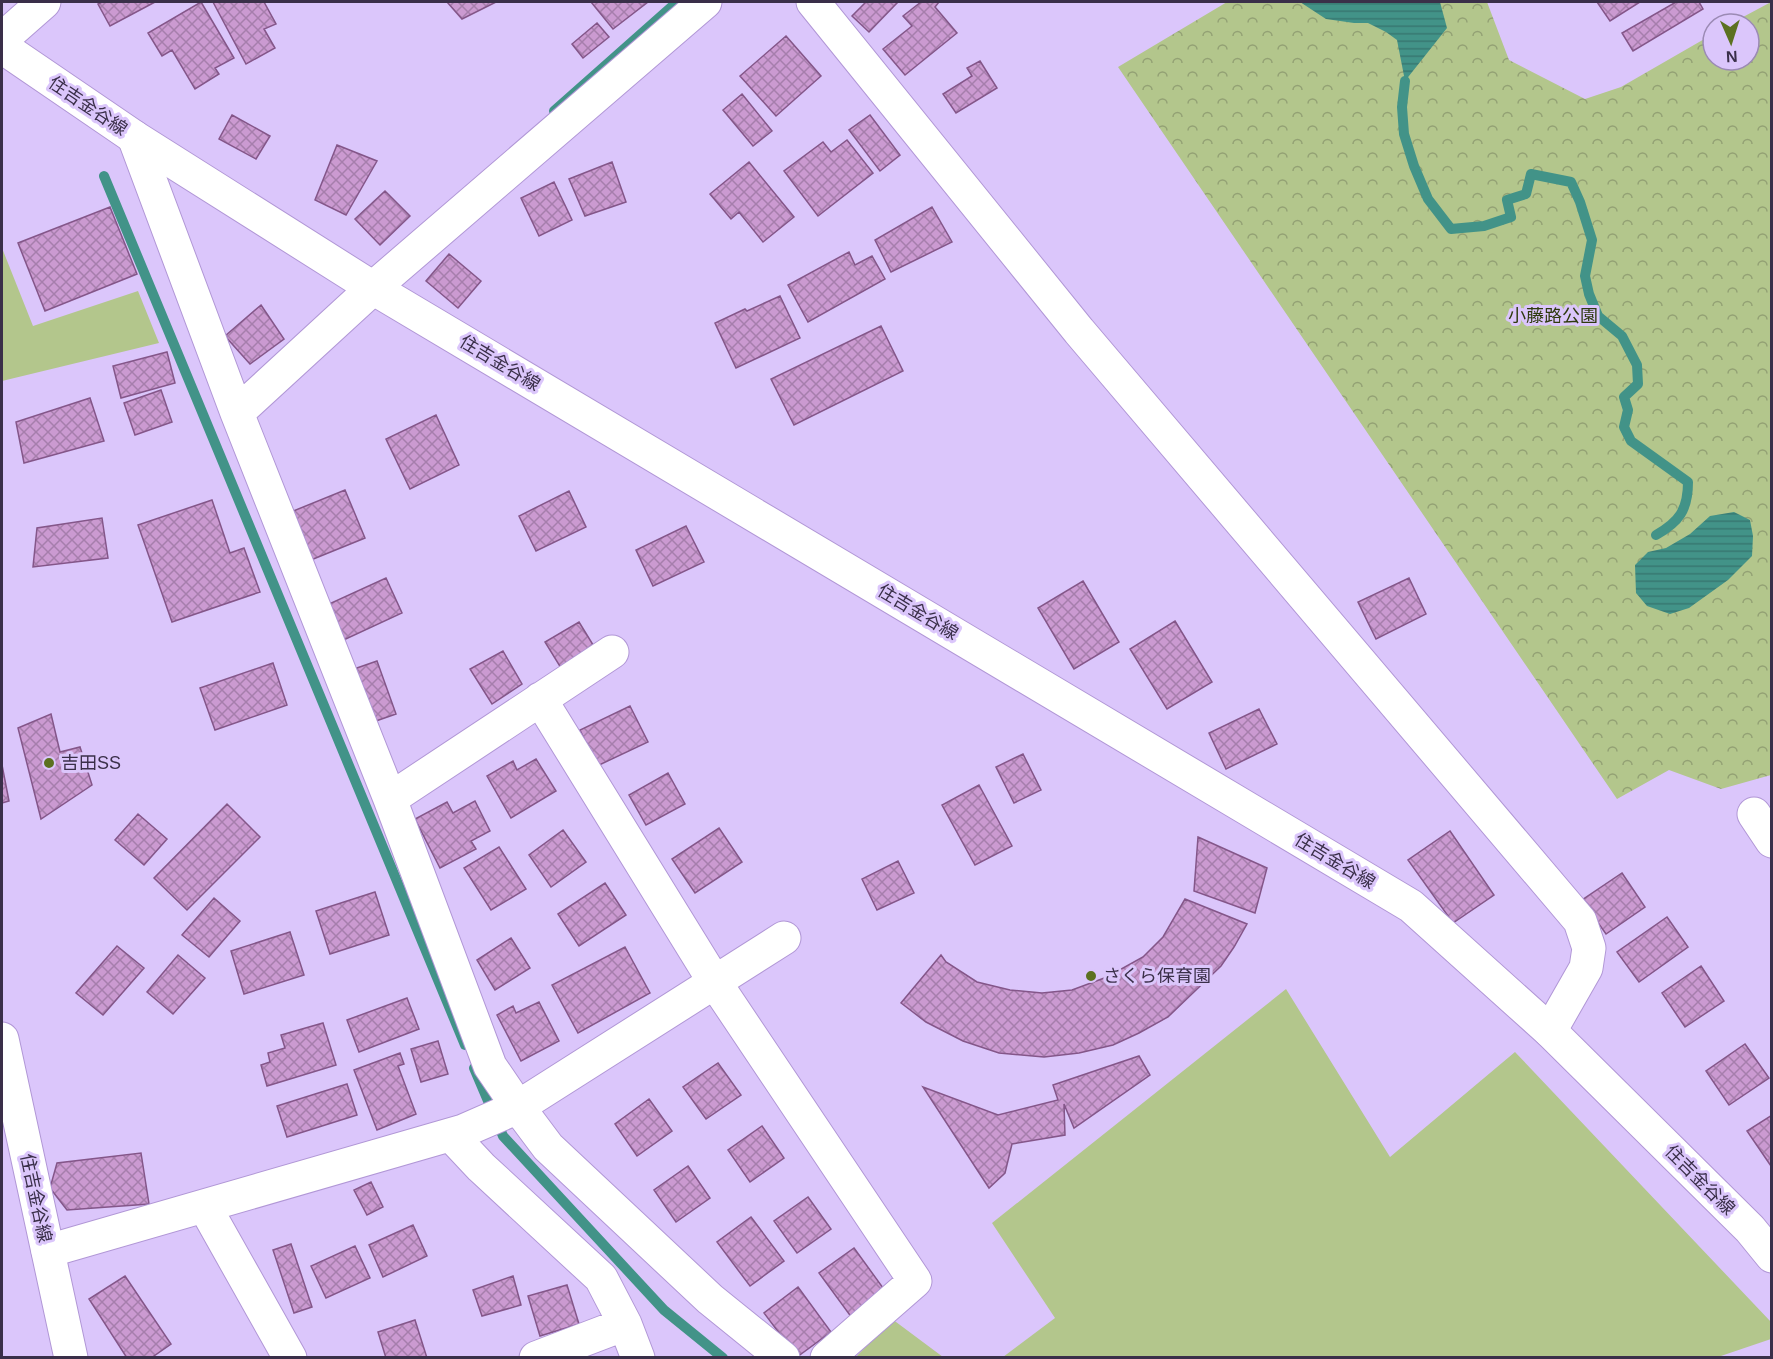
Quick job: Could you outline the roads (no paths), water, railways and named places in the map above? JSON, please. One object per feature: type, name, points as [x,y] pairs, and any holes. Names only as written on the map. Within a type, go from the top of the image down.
[{"type":"street","points":[[2,39],[44,2]]},
{"type":"street","points":[[237,413],[373,288],[705,2]]},
{"type":"street","points":[[813,2],[1079,331],[1580,921],[1589,948],[1587,968],[1550,1031]]},
{"type":"street","name":"住吉金谷線","points":[[2,47],[134,137],[373,288],[1411,906],[1550,1031],[1741,1221],[1772,1256]]},
{"type":"street","points":[[134,137],[237,413],[390,799],[490,1066],[511,1110],[710,1299],[783,1358]]},
{"type":"street","points":[[390,799],[612,651]]},
{"type":"street","points":[[540,699],[714,981],[915,1281],[827,1358]]},
{"type":"street","points":[[48,1251],[457,1133],[511,1110],[784,938]]},
{"type":"street","name":"住吉金谷線","points":[[2,1039],[71,1358]]},
{"type":"street","points":[[457,1133],[481,1167],[601,1278],[625,1324],[638,1358]]},
{"type":"street","points":[[205,1207],[290,1358]]},
{"type":"street","points":[[536,1358],[625,1324]]},
{"type":"waterway","points":[[554,111],[677,2]]},
{"type":"waterway","points":[[1405,81],[1402,107],[1404,134],[1428,199],[1451,229],[1484,226],[1511,217],[1507,200],[1526,194],[1531,174],[1571,182],[1592,240],[1585,276],[1589,294],[1598,316],[1622,336],[1637,365],[1638,384],[1624,397],[1628,410],[1624,427],[1631,441],[1688,482],[1688,492],[1681,514],[1671,525],[1656,535]]},
{"type":"waterway","points":[[104,176],[465,1045]]},
{"type":"waterway","points":[[474,1068],[503,1136],[664,1310],[723,1358]]},
{"type":"place","name":"吉田SS","points":[[49,763]]},
{"type":"place","name":"さくら保育園","points":[[1091,976]]},
{"type":"park label","name":"小藤路公園","points":[[1553,316]]}]
